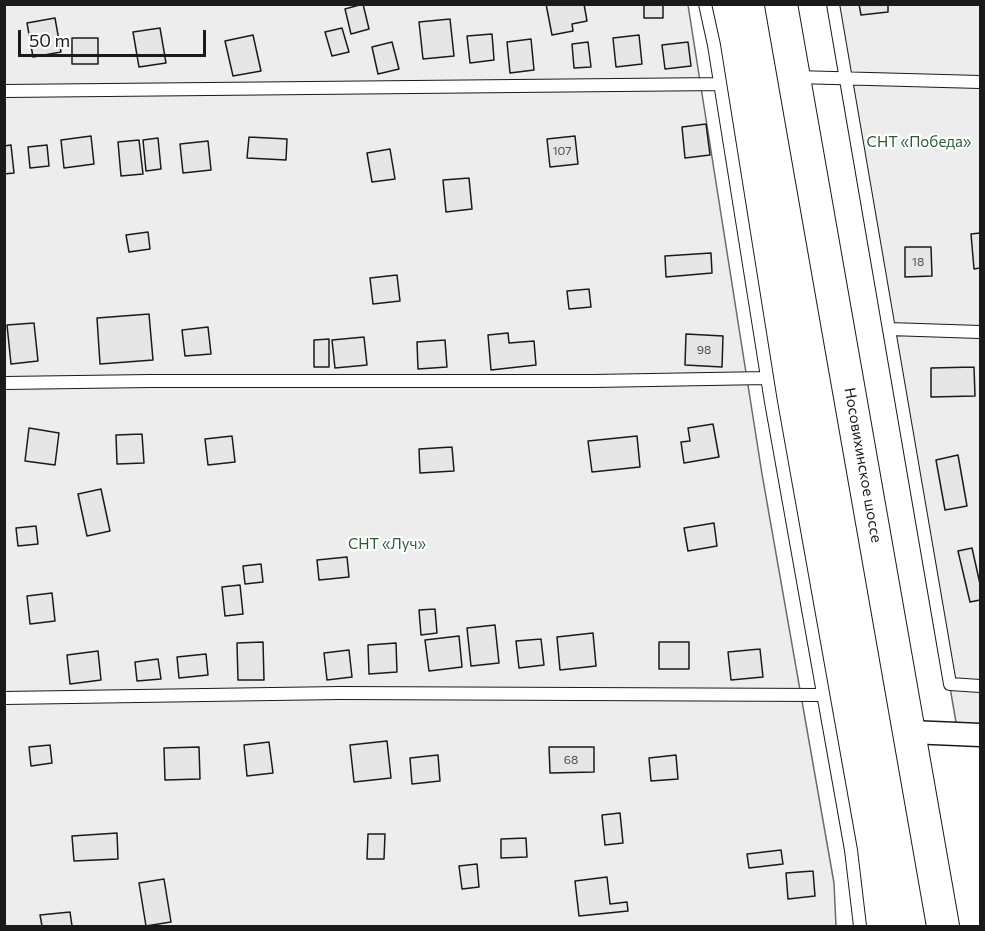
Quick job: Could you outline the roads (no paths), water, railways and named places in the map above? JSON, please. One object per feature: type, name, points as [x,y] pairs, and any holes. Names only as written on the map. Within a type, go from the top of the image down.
[{"type":"main road","name":"Носовихинское шоссе","points":[[781,4],[943,927]]},
{"type":"street","points":[[910,732],[981,735]]},
{"type":"lane","points":[[705,4],[767,378],[851,850],[860,927]]},
{"type":"lane","points":[[833,4],[950,684],[981,686]]},
{"type":"lane","points":[[794,77],[981,82]]},
{"type":"lane","points":[[4,92],[720,84]]},
{"type":"lane","points":[[889,329],[981,332]]},
{"type":"lane","points":[[4,383],[592,381],[767,378]]},
{"type":"lane","points":[[4,698],[340,693],[824,695]]},
{"type":"park label","name":"СНТ «Победа»","points":[[919,142]]},
{"type":"park label","name":"СНТ «Луч»","points":[[387,544]]}]
